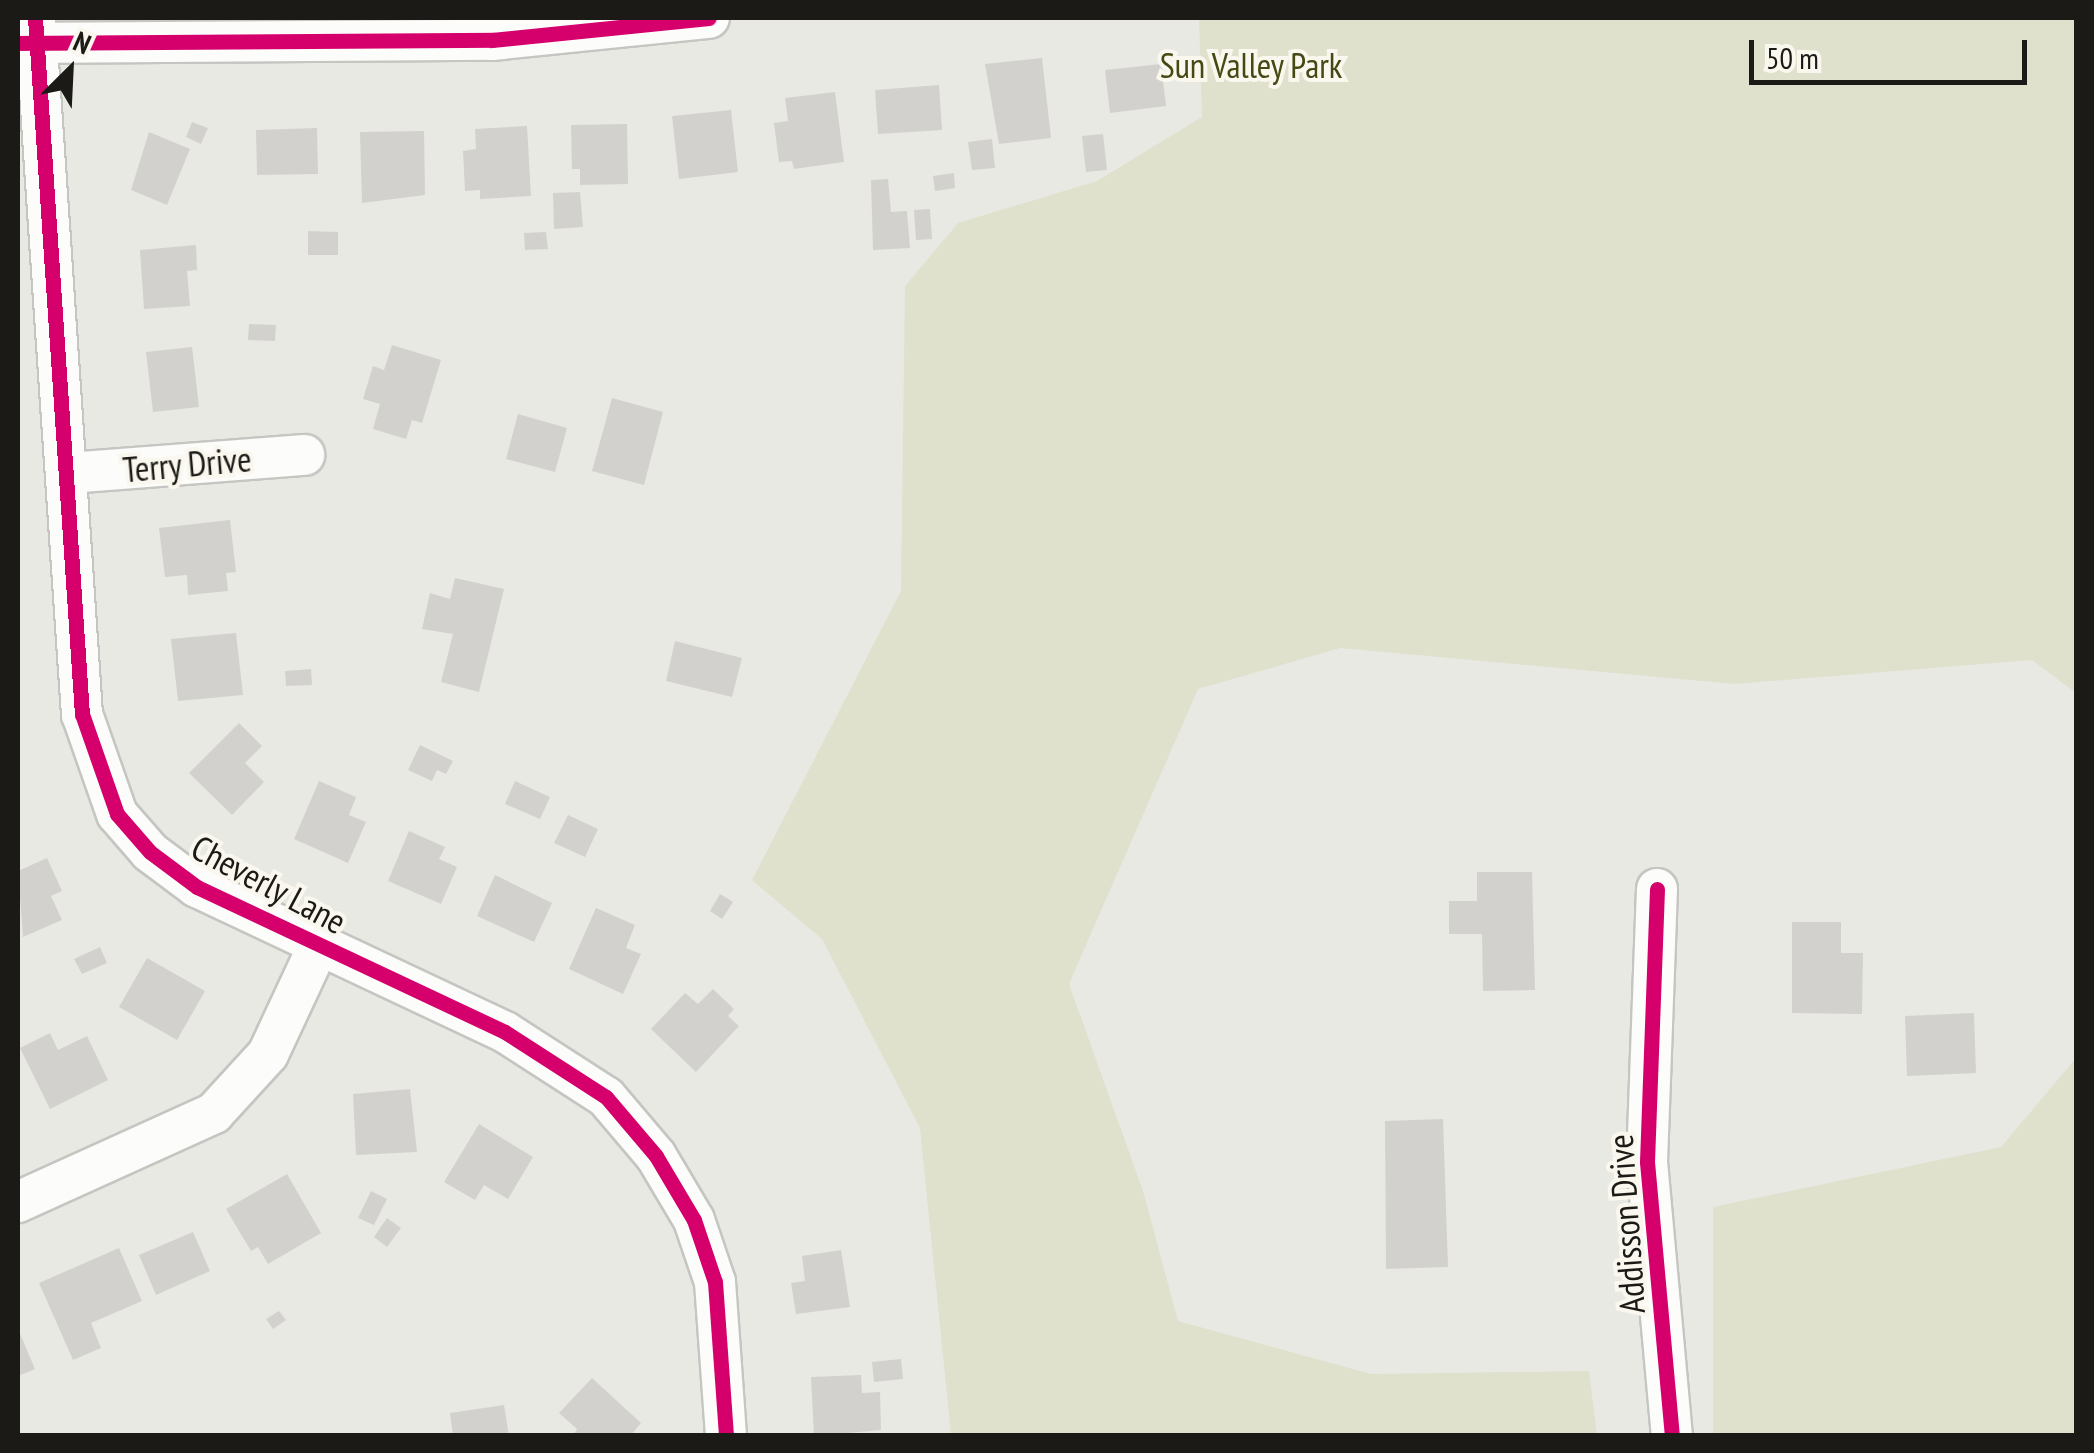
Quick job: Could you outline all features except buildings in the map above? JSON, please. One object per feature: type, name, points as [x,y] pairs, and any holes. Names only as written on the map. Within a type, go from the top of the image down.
[{"type":"street","points":[[29,34],[491,29],[709,18]]},
{"type":"street","name":"Cheverly Lane","points":[[29,34],[69,473],[82,714],[117,814],[150,852],[197,887],[553,1058],[635,1128],[694,1220],[715,1282],[726,1436]]},
{"type":"street","name":"Terry Drive","points":[[69,473],[304,455]]},
{"type":"street","name":"Addisson Drive","points":[[1657,889],[1647,1162],[1672,1436]]},
{"type":"street","points":[[18,1202],[214,1112],[268,1054],[318,947]]},
{"type":"green space","name":"Sun Valley Park","points":[[1199,18],[2076,18],[2076,693],[2032,660],[1735,684],[1340,648],[1198,689],[1069,984],[1143,1191],[1178,1321],[1371,1374],[1589,1371],[1597,1435],[951,1435],[920,1128],[822,939],[752,880],[901,591],[905,286],[958,223],[1097,181],[1202,117]]},
{"type":"green space","points":[[2076,1058],[2076,1435],[1713,1435],[1713,1207],[2001,1147]]},
{"type":"cycle path","points":[[35,18],[82,714],[117,814],[150,852],[197,887],[505,1032],[606,1097],[656,1156],[694,1220],[715,1282],[726,1436]]},
{"type":"cycle path","points":[[18,43],[492,40],[709,18]]},
{"type":"cycle path","points":[[1657,889],[1647,1162],[1672,1436]]}]
